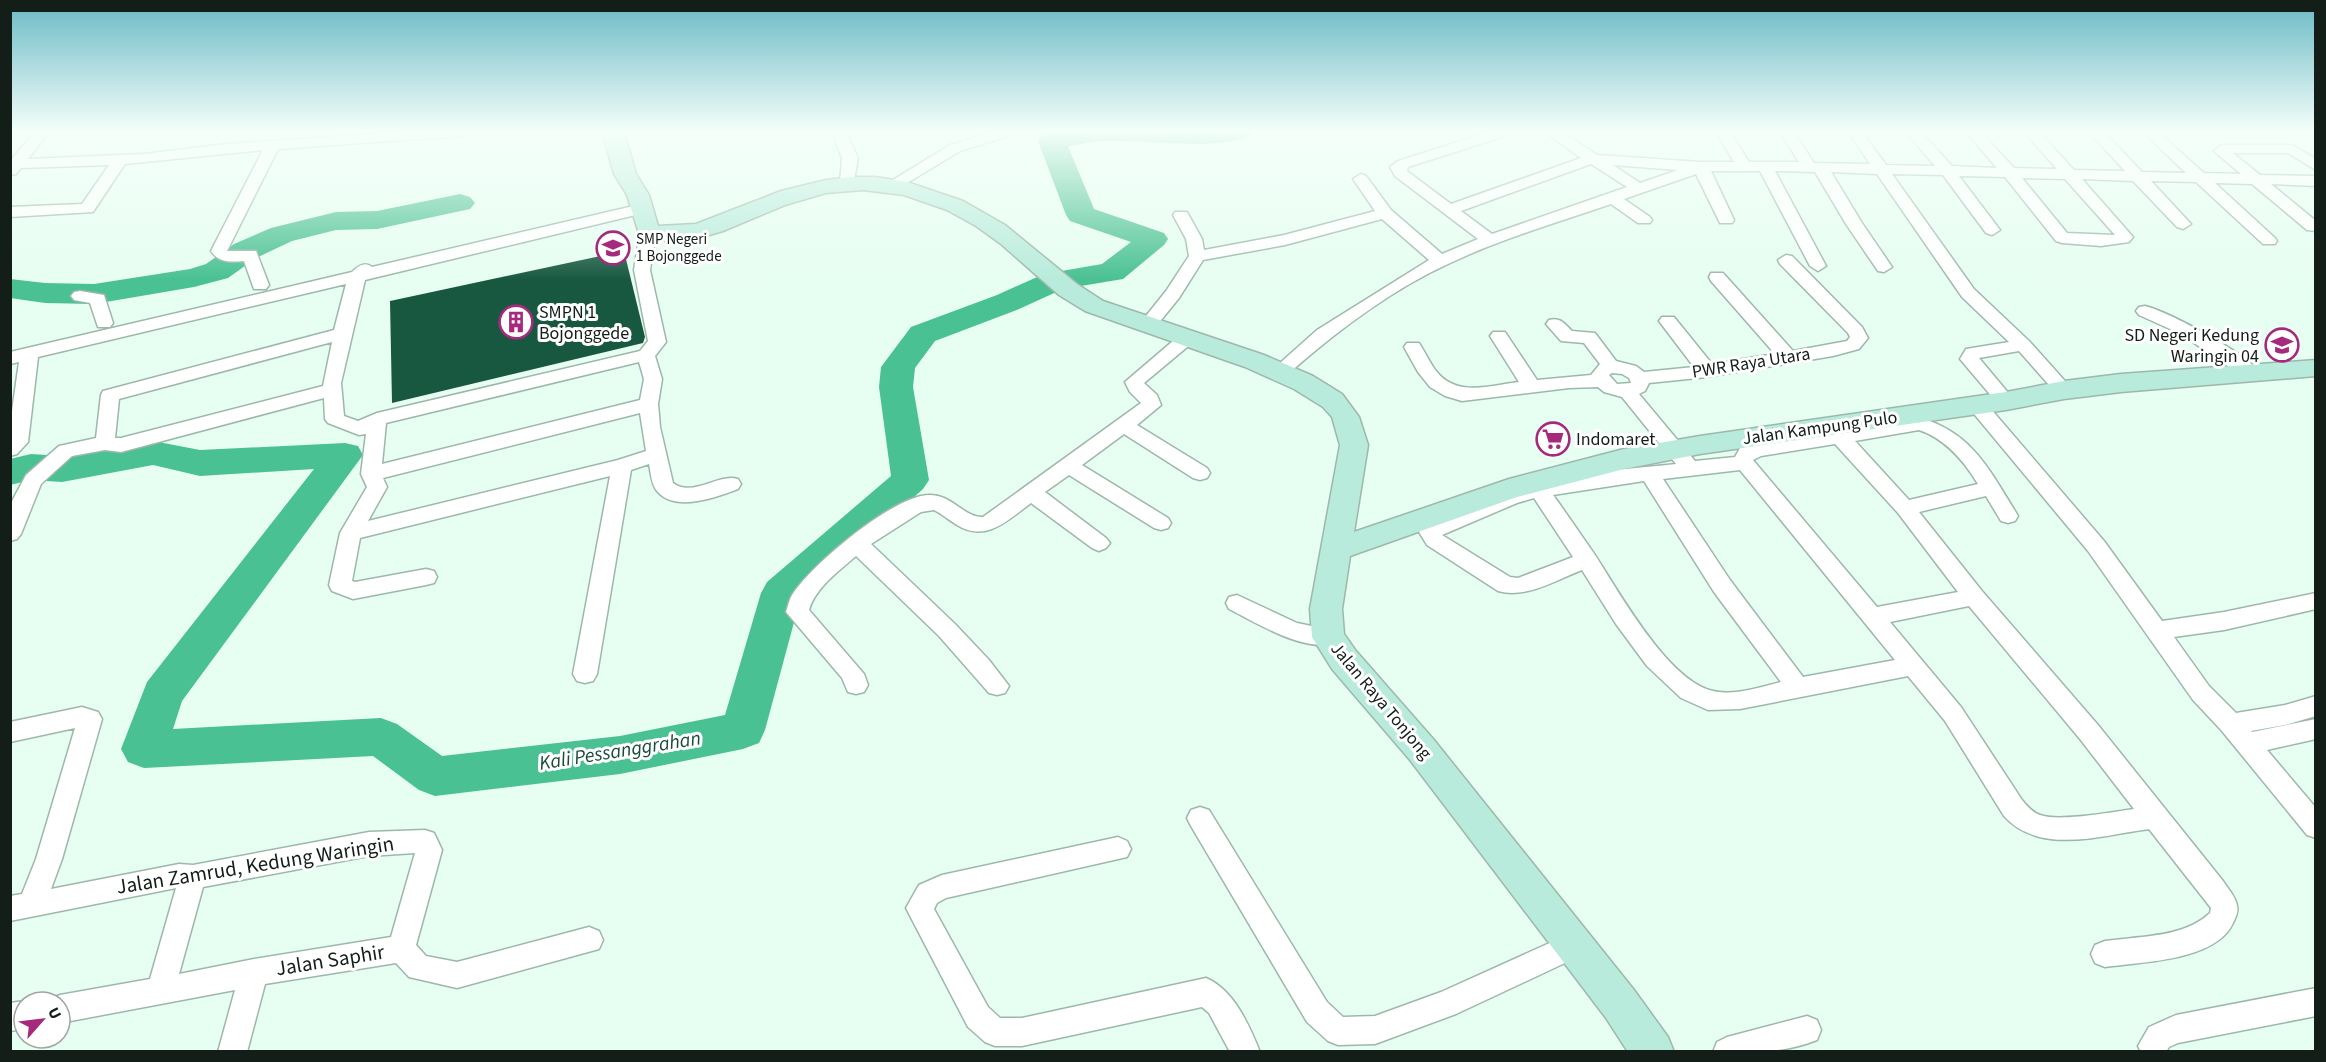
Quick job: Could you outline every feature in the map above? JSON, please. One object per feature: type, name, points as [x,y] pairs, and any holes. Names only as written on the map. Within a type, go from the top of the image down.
[{"type":"main road","points":[[629,182],[640,202],[648,232],[667,236],[688,234],[737,219],[792,195],[848,183],[883,184]]},
{"type":"main road","name":"Jalan Raya Tonjong","points":[[883,184],[919,193],[959,208],[997,230],[1048,274],[1093,306],[1280,372],[1329,397],[1343,410],[1350,423],[1354,445],[1326,609],[1328,637],[1344,660],[1422,750],[1574,945],[1653,1052]]},
{"type":"main road","name":"Jalan Kampung Pulo","points":[[1338,549],[1509,489],[1574,470],[1682,459],[2064,390],[2121,383],[2316,368]]},
{"type":"street","points":[[10,212],[87,209],[105,182]]},
{"type":"street","points":[[254,182],[219,251],[222,255],[229,257],[250,255],[261,285]]},
{"type":"street","points":[[883,184],[886,182]]},
{"type":"street","points":[[883,184],[888,182]]},
{"type":"street","points":[[1363,182],[1385,213],[1440,261]]},
{"type":"street","points":[[1412,182],[1490,240]]},
{"type":"street","points":[[1451,209],[1528,182]]},
{"type":"street","points":[[1628,182],[1638,188]]},
{"type":"street","points":[[1280,372],[1323,334],[1440,261],[1490,240],[1657,182]]},
{"type":"street","points":[[1708,182],[1726,220]]},
{"type":"street","points":[[1773,182],[1818,266]]},
{"type":"street","points":[[1825,182],[1884,267]]},
{"type":"street","points":[[1889,182],[1968,293],[2023,345],[2064,390]]},
{"type":"street","points":[[1955,182],[1992,230]]},
{"type":"street","points":[[2017,182],[2062,238],[2101,241],[2124,239],[2125,237],[2118,228],[2074,182]]},
{"type":"street","points":[[2144,182],[2183,224]]},
{"type":"street","points":[[2202,182],[2269,241]]},
{"type":"street","points":[[2259,182],[2313,227]]},
{"type":"street","points":[[1613,198],[1644,220]]},
{"type":"street","points":[[10,346],[375,258],[640,202]]},
{"type":"street","points":[[10,449],[18,442],[20,356],[357,277],[640,202]]},
{"type":"street","points":[[1197,256],[1286,240],[1385,213]]},
{"type":"street","points":[[1147,326],[1173,294],[1197,256],[1194,239],[1181,215]]},
{"type":"street","points":[[375,258],[357,277],[342,334],[331,390],[335,419],[359,429],[377,419],[646,355],[657,342],[642,270],[648,232]]},
{"type":"street","name":"PWR Raya Utara","points":[[1634,385],[1853,345],[1860,338],[1856,331],[1786,260]]},
{"type":"street","points":[[1717,277],[1787,356]]},
{"type":"street","points":[[80,296],[98,299],[104,323]]},
{"type":"street","points":[[2145,311],[2199,336],[2252,374]]},
{"type":"street","points":[[1668,321],[1707,372]]},
{"type":"street","points":[[1555,324],[1567,337],[1589,337],[1606,374]]},
{"type":"street","points":[[105,443],[110,395],[342,334]]},
{"type":"street","points":[[1499,336],[1532,387]]},
{"type":"street","points":[[856,685],[852,674],[800,616],[797,607],[816,579],[840,556],[920,503],[938,503],[972,525],[980,526],[999,517],[1125,426],[1152,402],[1134,382],[1186,339]]},
{"type":"street","points":[[2007,401],[1969,359],[1972,353],[1980,350],[2023,345]]},
{"type":"street","points":[[1413,347],[1433,382],[1445,391],[1462,395],[1569,382],[1627,369],[1634,385],[1682,459]]},
{"type":"street","points":[[646,355],[653,379],[649,404],[655,455],[664,486],[673,493],[701,493],[731,484]]},
{"type":"street","points":[[10,534],[33,480],[66,451],[105,443],[121,445],[331,390]]},
{"type":"street","points":[[371,474],[649,404]]},
{"type":"street","points":[[1977,405],[2096,546],[2201,693],[2231,724],[2316,827]]},
{"type":"street","points":[[377,419],[371,474],[377,487],[351,533],[340,585],[345,590],[353,591],[426,577]]},
{"type":"street","points":[[2008,516],[1991,488],[1955,440],[1932,426],[1920,424],[1840,436],[1761,449],[1744,456],[1744,463],[1953,714],[2013,808],[2024,820],[2037,826],[2058,829],[2155,818]]},
{"type":"street","points":[[1125,426],[1200,473]]},
{"type":"street","points":[[1840,436],[1905,508],[1974,597],[2089,732],[2224,905],[2224,913],[2220,922],[2208,933],[2185,943],[2105,954]]},
{"type":"street","points":[[351,533],[622,466],[655,455]]},
{"type":"street","points":[[1587,560],[1519,586],[1506,585],[1430,536],[1430,532],[1510,498],[1539,490],[1606,478],[1650,474],[1682,459],[1744,463]]},
{"type":"street","points":[[585,674],[622,466]]},
{"type":"street","points":[[1069,466],[1161,523]]},
{"type":"street","points":[[1650,474],[1722,586],[1798,687]]},
{"type":"street","points":[[1905,508],[1991,488]]},
{"type":"street","points":[[1539,490],[1638,639],[1667,672],[1691,692],[1709,700],[1731,700],[1913,666]]},
{"type":"street","points":[[1031,492],[1099,543]]},
{"type":"street","points":[[857,544],[938,619],[969,652],[996,686]]},
{"type":"street","points":[[1872,617],[1974,597]]},
{"type":"street","points":[[1237,603],[1293,631],[1328,637]]},
{"type":"street","points":[[2156,631],[2312,605]]},
{"type":"street","points":[[2231,724],[2316,706]]},
{"type":"street","points":[[10,732],[82,717],[90,720],[49,859],[21,907]]},
{"type":"street","points":[[2246,744],[2316,729]]},
{"type":"street","points":[[1200,818],[1317,1012],[1338,1031],[1375,1030],[1436,1008],[1574,945]]},
{"type":"street","name":"Jalan Zamrud, Kedung Waringin","points":[[21,907],[179,876],[193,877],[369,844],[425,841],[429,849],[401,949]]},
{"type":"street","points":[[1118,849],[942,887],[928,894],[919,908],[978,1017],[995,1032],[1022,1032],[1206,992],[1219,1004],[1246,1052]]},
{"type":"street","points":[[160,992],[193,877]]},
{"type":"street","name":"Jalan Saphir","points":[[72,1007],[160,992],[254,972],[401,949],[419,968],[457,975],[590,940]]},
{"type":"street","points":[[232,1052],[254,972]]},
{"type":"street","points":[[2153,1046],[2159,1037],[2176,1029],[2316,1002]]},
{"type":"street","points":[[1727,1052],[1807,1029]]},
{"type":"building","name":"SMPN 1 Bojonggede","points":[[624,251],[645,337],[643,343],[392,403],[390,301]]},
{"type":"waterway","name":"Kali Pessanggrahan","points":[[10,472],[31,467],[62,469],[153,453],[200,463],[345,455],[162,694],[144,749],[381,737],[435,776],[620,755],[743,730],[781,593],[910,480],[896,387],[898,367],[923,334],[1008,302],[1055,281],[1112,272],[1153,239],[1081,215],[1068,182]]},
{"type":"waterway","points":[[10,288],[45,293],[94,294],[194,278],[217,271],[245,251],[282,234],[336,221],[377,220],[460,203]]},
{"type":"place","name":"SMP Negeri 1 Bojonggede","points":[[613,248]]},
{"type":"place","name":"SMPN 1 Bojonggede","points":[[516,322]]},
{"type":"place","name":"SD Negeri Kedung Waringin 04","points":[[2282,345]]},
{"type":"place","name":"Indomaret","points":[[1553,439]]}]
